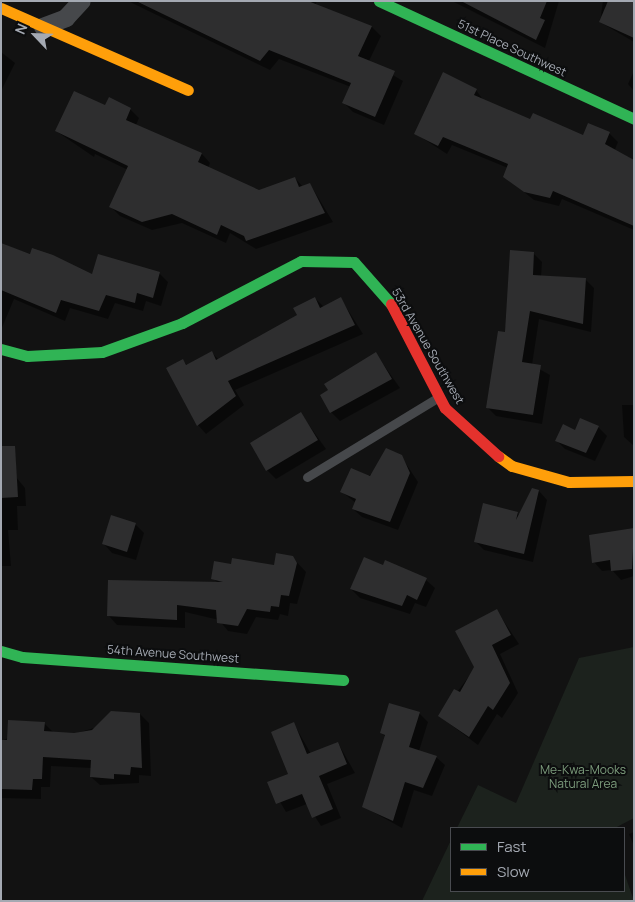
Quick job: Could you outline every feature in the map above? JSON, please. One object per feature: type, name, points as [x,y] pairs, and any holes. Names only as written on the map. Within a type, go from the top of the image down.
[{"type":"street","points":[[43,27],[66,18],[82,1]]},
{"type":"street","name":"51st Place Southwest","points":[[379,1],[634,119]]},
{"type":"street","points":[[1,8],[188,90]]},
{"type":"street","name":"53rd Avenue Southwest","points":[[1,349],[27,356],[102,352],[182,323],[301,261],[354,262],[387,297],[439,397],[472,436],[512,466],[569,482],[634,481]]},
{"type":"street","name":"54th Avenue Southwest","points":[[1,651],[22,657],[343,680]]},
{"type":"lane","points":[[307,477],[439,397]]},
{"type":"green space","name":"Me-Kwa-Mooks Natural Area","points":[[634,647],[634,818],[617,827],[457,827],[478,785],[516,803],[579,658]]},
{"type":"green space","points":[[450,842],[450,892],[625,892],[625,875],[634,901],[422,901]]},
{"type":"building","points":[[136,1],[308,1],[372,26],[358,56],[395,71],[375,117],[342,103],[351,83],[269,50],[260,61]]},
{"type":"building","points":[[461,1],[547,1],[540,18],[545,20],[536,40]]},
{"type":"building","points":[[608,1],[634,1],[634,38],[599,22]]},
{"type":"building","points":[[443,72],[477,89],[474,95],[530,119],[533,113],[583,135],[588,123],[610,132],[605,144],[634,160],[634,226],[553,191],[550,198],[524,192],[503,177],[508,164],[443,137],[438,146],[414,134]]},
{"type":"building","points":[[74,91],[105,105],[109,97],[131,108],[126,120],[202,153],[198,162],[259,190],[295,177],[299,187],[310,183],[325,213],[246,241],[244,236],[221,225],[217,235],[172,214],[142,222],[109,207],[128,166],[55,131]]},
{"type":"building","points":[[1,243],[30,254],[32,248],[53,255],[92,274],[98,254],[160,272],[153,298],[137,293],[135,303],[106,295],[99,311],[61,300],[56,313],[1,290]]},
{"type":"building","points":[[510,250],[534,252],[533,275],[586,278],[583,324],[530,311],[522,362],[541,365],[533,415],[486,408],[498,331],[505,332]]},
{"type":"building","points":[[315,297],[320,308],[341,297],[355,325],[228,381],[236,396],[197,426],[166,368],[183,359],[186,365],[212,351],[216,360],[297,315],[293,308]]},
{"type":"building","points":[[376,352],[392,379],[330,413],[320,395],[328,390],[324,384]]},
{"type":"building","points":[[301,412],[318,440],[266,471],[250,443]]},
{"type":"building","points":[[580,418],[599,426],[586,453],[555,441],[563,424],[575,430]]},
{"type":"building","points":[[1,446],[15,446],[18,497],[1,498]]},
{"type":"building","points":[[386,448],[402,455],[410,473],[390,522],[352,509],[356,499],[340,492],[351,468],[370,476]]},
{"type":"building","points":[[532,488],[539,490],[524,554],[474,542],[483,503],[518,512],[516,520]]},
{"type":"building","points":[[111,515],[136,523],[127,552],[102,544]]},
{"type":"building","points":[[634,528],[632,569],[611,571],[610,560],[592,563],[589,535]]},
{"type":"building","points":[[276,553],[293,556],[297,563],[289,596],[281,595],[279,607],[271,606],[270,612],[247,609],[238,626],[217,623],[216,610],[177,605],[177,620],[107,616],[108,580],[223,582],[211,579],[214,561],[231,564],[232,558],[274,565]]},
{"type":"building","points":[[364,557],[383,565],[385,560],[427,578],[417,600],[407,595],[402,606],[350,589]]},
{"type":"building","points":[[497,609],[511,635],[492,645],[510,683],[493,710],[488,706],[469,737],[438,716],[454,689],[460,692],[474,667],[455,631]]},
{"type":"building","points":[[389,703],[420,712],[409,747],[437,756],[423,788],[405,782],[393,821],[362,807],[385,735],[380,733]]},
{"type":"building","points":[[111,711],[140,713],[142,768],[131,767],[130,775],[114,774],[114,779],[90,777],[91,760],[43,757],[42,779],[33,779],[32,790],[1,789],[1,740],[7,740],[8,720],[45,722],[44,731],[74,733],[92,730]]},
{"type":"building","points":[[294,722],[307,754],[338,742],[347,764],[319,776],[333,809],[312,818],[302,794],[276,804],[267,782],[288,774],[271,732]]},
{"type":"traffic: fast","points":[[379,1],[634,119]]},
{"type":"traffic: fast","points":[[1,349],[27,356],[102,352],[182,323],[301,261],[354,262],[391,304]]},
{"type":"traffic: fast","points":[[1,651],[22,657],[343,680]]},
{"type":"traffic: slow","points":[[1,8],[188,90]]},
{"type":"traffic: slow","points":[[498,456],[512,466],[569,482],[634,481]]},
{"type":"traffic: jam","points":[[391,304],[445,408],[498,456]]}]
